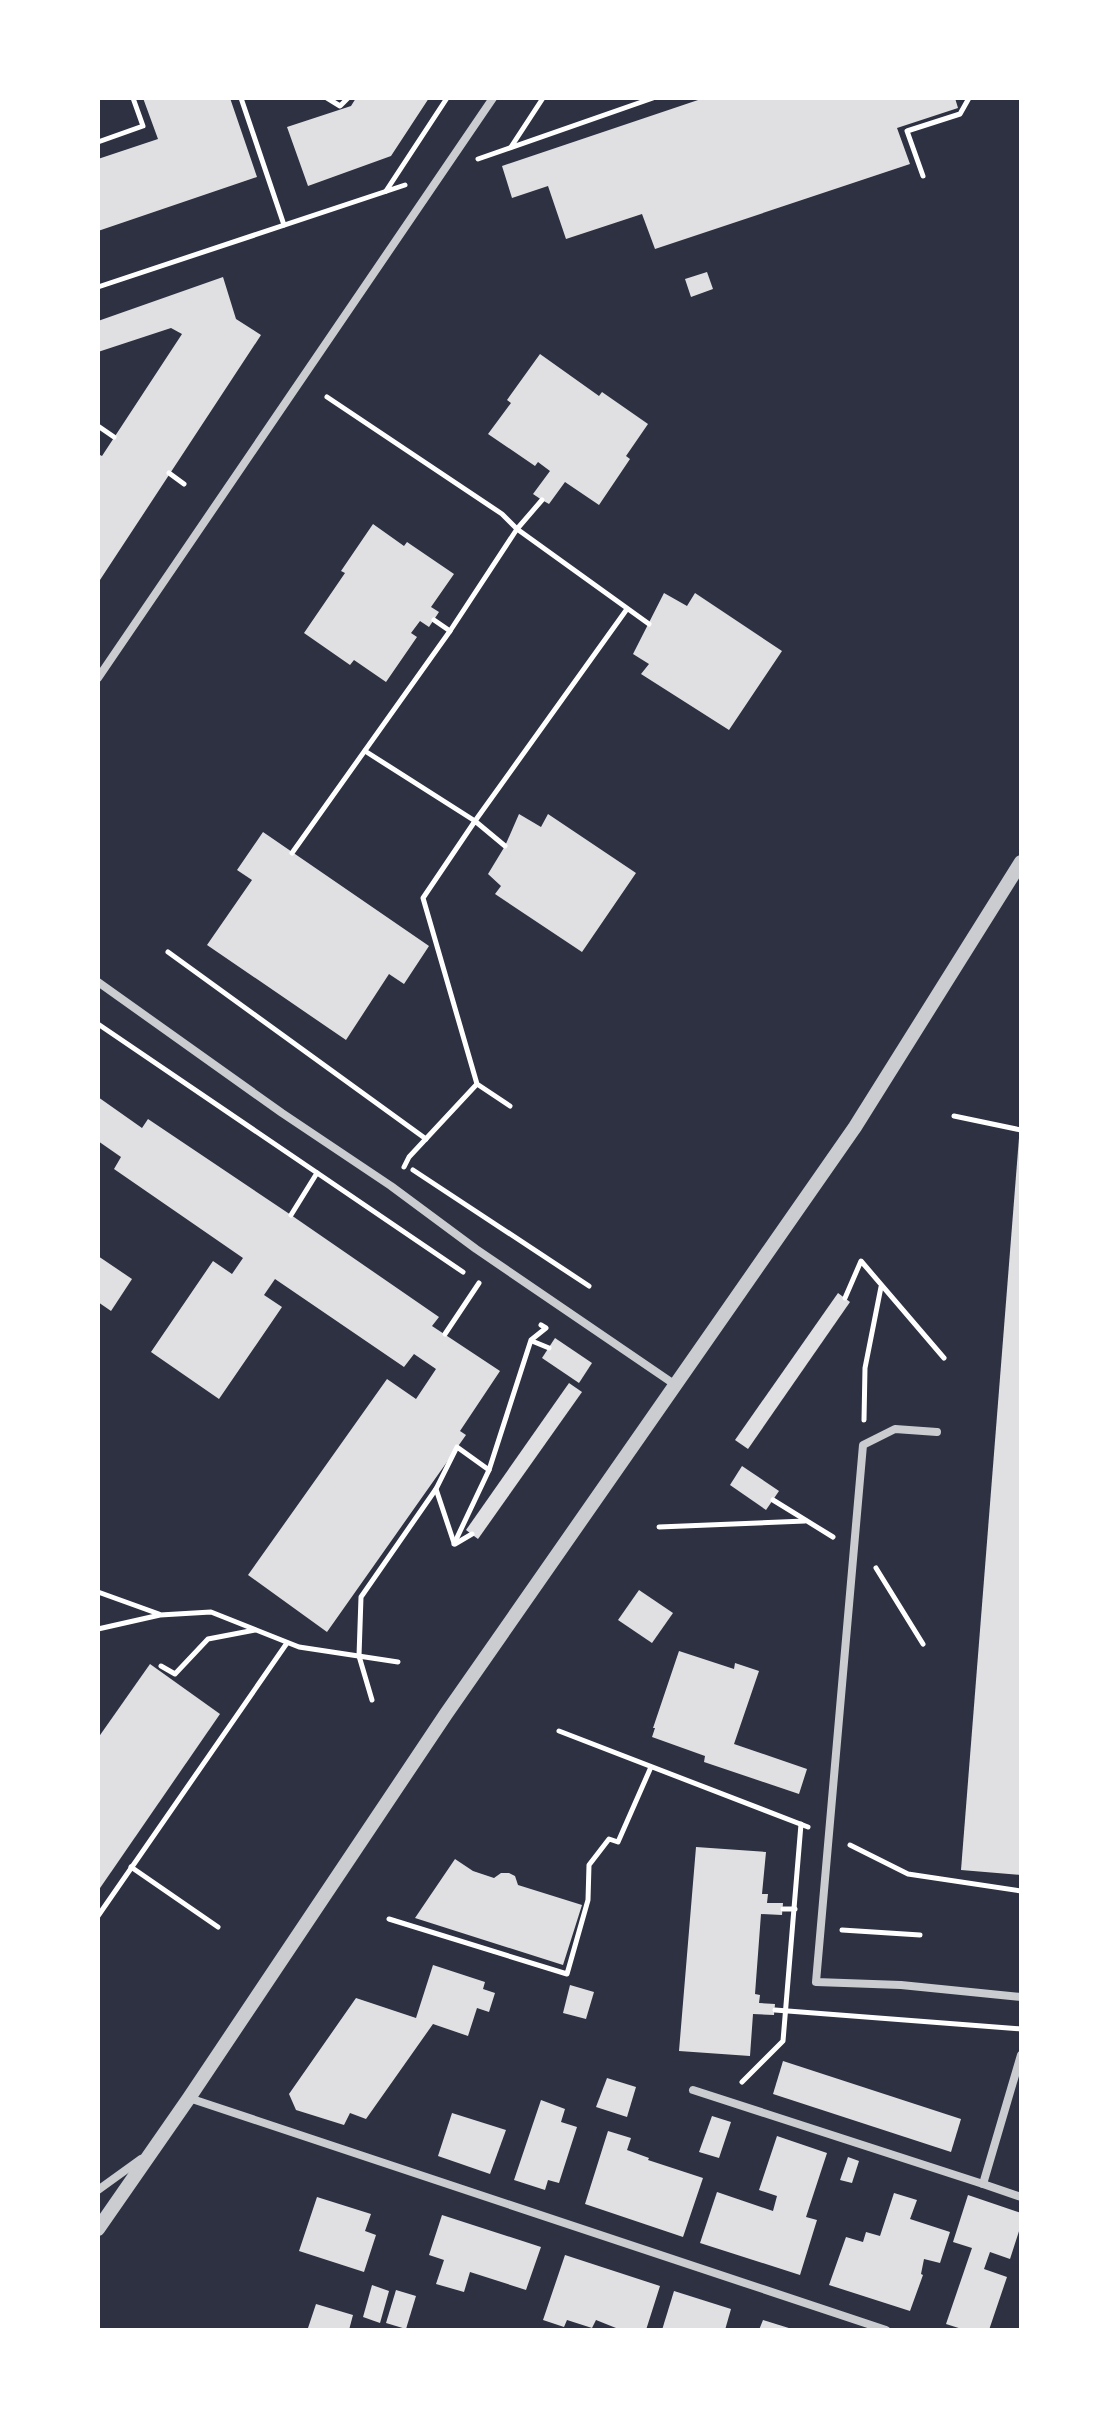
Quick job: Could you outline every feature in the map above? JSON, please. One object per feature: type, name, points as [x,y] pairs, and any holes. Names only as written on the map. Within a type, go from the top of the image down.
[{"type":"street","points":[[98,678],[493,98]]},
{"type":"street","points":[[98,2229],[446,1714],[855,1127],[1021,862]]},
{"type":"street","points":[[98,982],[391,1186],[476,1249],[674,1384]]},
{"type":"street","points":[[937,1432],[895,1429],[863,1445],[816,1982],[901,1985],[1021,1997]]},
{"type":"street","points":[[983,2184],[1021,2055]]},
{"type":"street","points":[[693,2090],[1021,2197]]},
{"type":"street","points":[[189,2098],[886,2330]]},
{"type":"street","points":[[98,2190],[148,2154]]},
{"type":"path","points":[[98,142],[143,126],[133,98]]},
{"type":"path","points":[[98,287],[284,225],[241,98]]},
{"type":"path","points":[[327,98],[340,106],[348,98]]},
{"type":"path","points":[[385,192],[447,98]]},
{"type":"path","points":[[511,147],[543,98]]},
{"type":"path","points":[[923,176],[907,131],[960,114],[969,98]]},
{"type":"path","points":[[327,397],[502,514],[517,529],[649,624]]},
{"type":"path","points":[[98,426],[114,437]]},
{"type":"path","points":[[169,473],[184,484]]},
{"type":"path","points":[[292,853],[450,631],[517,529],[542,500]]},
{"type":"path","points":[[510,1106],[477,1084],[423,898],[627,609]]},
{"type":"path","points":[[434,620],[450,631]]},
{"type":"path","points":[[365,751],[475,821],[505,846]]},
{"type":"path","points":[[168,952],[426,1139]]},
{"type":"path","points":[[98,1024],[490,1290]]},
{"type":"path","points":[[391,1186],[409,1157],[477,1084]]},
{"type":"path","points":[[954,1116],[1021,1130]]},
{"type":"path","points":[[405,1165],[589,1286]]},
{"type":"path","points":[[291,1215],[317,1173]]},
{"type":"path","points":[[845,1298],[861,1261],[944,1358]]},
{"type":"path","points":[[445,1334],[479,1283]]},
{"type":"path","points":[[863,1445],[865,1368],[881,1286]]},
{"type":"path","points":[[454,1544],[489,1470],[531,1340],[546,1328],[535,1321]]},
{"type":"path","points":[[531,1340],[549,1348]]},
{"type":"path","points":[[372,1700],[359,1656],[361,1597],[436,1489],[457,1447],[489,1470]]},
{"type":"path","points":[[436,1489],[454,1544]]},
{"type":"path","points":[[773,1500],[871,1560],[923,1644]]},
{"type":"path","points":[[659,1527],[806,1521]]},
{"type":"path","points":[[454,1544],[472,1534]]},
{"type":"path","points":[[98,1592],[160,1615]]},
{"type":"path","points":[[98,1629],[160,1615],[211,1612],[299,1647],[398,1662]]},
{"type":"path","points":[[161,1666],[175,1674],[208,1639],[256,1630]]},
{"type":"path","points":[[98,1916],[287,1643]]},
{"type":"path","points":[[559,1731],[829,1835],[908,1874],[1021,1891]]},
{"type":"path","points":[[389,1919],[567,1974],[588,1900],[589,1865],[609,1839],[618,1842],[651,1766]]},
{"type":"path","points":[[724,2100],[783,2041],[801,1824]]},
{"type":"path","points":[[131,1867],[218,1927]]},
{"type":"path","points":[[783,1909],[795,1909]]},
{"type":"path","points":[[793,1926],[920,1935]]},
{"type":"path","points":[[775,2010],[1021,2029]]},
{"type":"building","points":[[143,98],[230,98],[257,177],[98,231],[98,159],[158,139]]},
{"type":"building","points":[[356,98],[429,98],[391,156],[308,186],[287,127],[351,106]]},
{"type":"building","points":[[704,98],[955,98],[958,108],[897,128],[910,164],[655,249],[642,214],[566,239],[548,186],[512,198],[502,166]]},
{"type":"building","points":[[707,272],[713,289],[691,297],[685,279]]},
{"type":"building","points":[[223,277],[236,319],[261,335],[98,583],[98,454],[102,456],[182,334],[171,328],[98,352],[98,321]]},
{"type":"building","points":[[540,354],[599,396],[602,392],[648,424],[626,456],[630,459],[599,505],[565,482],[549,504],[542,500],[533,494],[550,471],[538,462],[535,466],[488,434],[511,403],[507,400]]},
{"type":"building","points":[[373,524],[404,546],[407,542],[454,574],[431,607],[439,612],[429,627],[420,621],[411,633],[417,637],[386,682],[354,660],[350,665],[304,633],[345,573],[341,571]]},
{"type":"building","points":[[664,593],[687,606],[695,593],[782,651],[729,730],[641,674],[649,664],[633,654]]},
{"type":"building","points":[[519,814],[541,827],[548,814],[636,873],[582,952],[495,894],[501,886],[488,874]]},
{"type":"building","points":[[263,832],[429,946],[404,984],[389,974],[346,1040],[207,945],[252,880],[237,870]]},
{"type":"building","points":[[98,1097],[142,1128],[148,1119],[291,1215],[439,1317],[432,1326],[500,1371],[460,1431],[466,1435],[327,1632],[248,1575],[387,1379],[416,1399],[436,1369],[414,1354],[404,1367],[275,1279],[264,1295],[282,1307],[219,1399],[151,1352],[213,1261],[232,1274],[243,1258],[114,1169],[121,1157],[98,1141]]},
{"type":"building","points":[[1021,1138],[1021,1875],[961,1870]]},
{"type":"building","points":[[98,1256],[132,1279],[111,1311],[98,1302]]},
{"type":"building","points":[[838,1293],[850,1302],[748,1449],[735,1440]]},
{"type":"building","points":[[555,1338],[592,1363],[579,1383],[542,1358]]},
{"type":"building","points":[[569,1383],[582,1392],[478,1539],[466,1530]]},
{"type":"building","points":[[742,1466],[779,1491],[766,1510],[730,1485]]},
{"type":"building","points":[[639,1590],[673,1613],[652,1643],[618,1620]]},
{"type":"building","points":[[679,1651],[734,1669],[735,1663],[759,1671],[734,1744],[807,1769],[799,1794],[704,1762],[705,1756],[652,1737]]},
{"type":"building","points":[[150,1664],[220,1714],[98,1891],[98,1738]]},
{"type":"building","points":[[696,1847],[766,1852],[762,1894],[768,1894],[767,1903],[783,1903],[782,1915],[761,1914],[755,1994],[760,1995],[759,2003],[775,2004],[774,2015],[753,2014],[750,2056],[679,2051]]},
{"type":"building","points":[[455,1859],[473,1871],[494,1878],[501,1873],[509,1873],[515,1876],[518,1885],[582,1905],[563,1965],[415,1918]]},
{"type":"building","points":[[433,1965],[485,1982],[483,1989],[495,1993],[489,2012],[477,2008],[468,2036],[433,2024],[366,2119],[350,2113],[344,2125],[296,2110],[289,2094],[356,1998],[416,2018]]},
{"type":"building","points":[[570,1985],[594,1992],[586,2019],[563,2013]]},
{"type":"building","points":[[783,2061],[961,2119],[951,2152],[773,2094]]},
{"type":"building","points":[[607,2078],[636,2087],[627,2117],[596,2107]]},
{"type":"building","points":[[541,2100],[565,2109],[561,2122],[577,2127],[559,2183],[548,2180],[545,2190],[514,2180]]},
{"type":"building","points":[[452,2113],[506,2130],[490,2174],[438,2156]]},
{"type":"building","points":[[712,2116],[731,2122],[719,2158],[699,2152]]},
{"type":"building","points":[[608,2131],[631,2138],[627,2150],[703,2178],[683,2237],[585,2204]]},
{"type":"building","points":[[777,2136],[827,2153],[806,2217],[817,2220],[800,2275],[700,2243],[717,2192],[773,2211],[777,2196],[759,2190]]},
{"type":"building","points":[[848,2157],[859,2161],[852,2183],[840,2180]]},
{"type":"building","points":[[894,2193],[917,2200],[910,2219],[950,2232],[940,2263],[924,2259],[923,2275],[910,2311],[829,2285],[846,2237],[863,2242],[866,2232],[880,2236]]},
{"type":"building","points":[[968,2195],[1021,2213],[1021,2225],[1010,2259],[990,2252],[984,2269],[1007,2277],[989,2330],[965,2330],[946,2324],[972,2248],[953,2242]]},
{"type":"building","points":[[317,2197],[371,2214],[365,2231],[376,2235],[364,2272],[299,2251]]},
{"type":"building","points":[[442,2215],[541,2247],[526,2290],[470,2272],[464,2292],[436,2284],[444,2260],[429,2255]]},
{"type":"building","points":[[565,2255],[660,2286],[646,2330],[621,2330],[596,2320],[592,2328],[567,2320],[564,2327],[543,2320]]},
{"type":"building","points":[[372,2285],[389,2291],[380,2323],[363,2317]]},
{"type":"building","points":[[396,2290],[416,2296],[406,2329],[386,2323]]},
{"type":"building","points":[[674,2291],[731,2309],[725,2330],[662,2330]]},
{"type":"building","points":[[316,2304],[353,2315],[349,2330],[308,2328]]},
{"type":"building","points":[[763,2320],[792,2329],[792,2330],[759,2330]]}]
